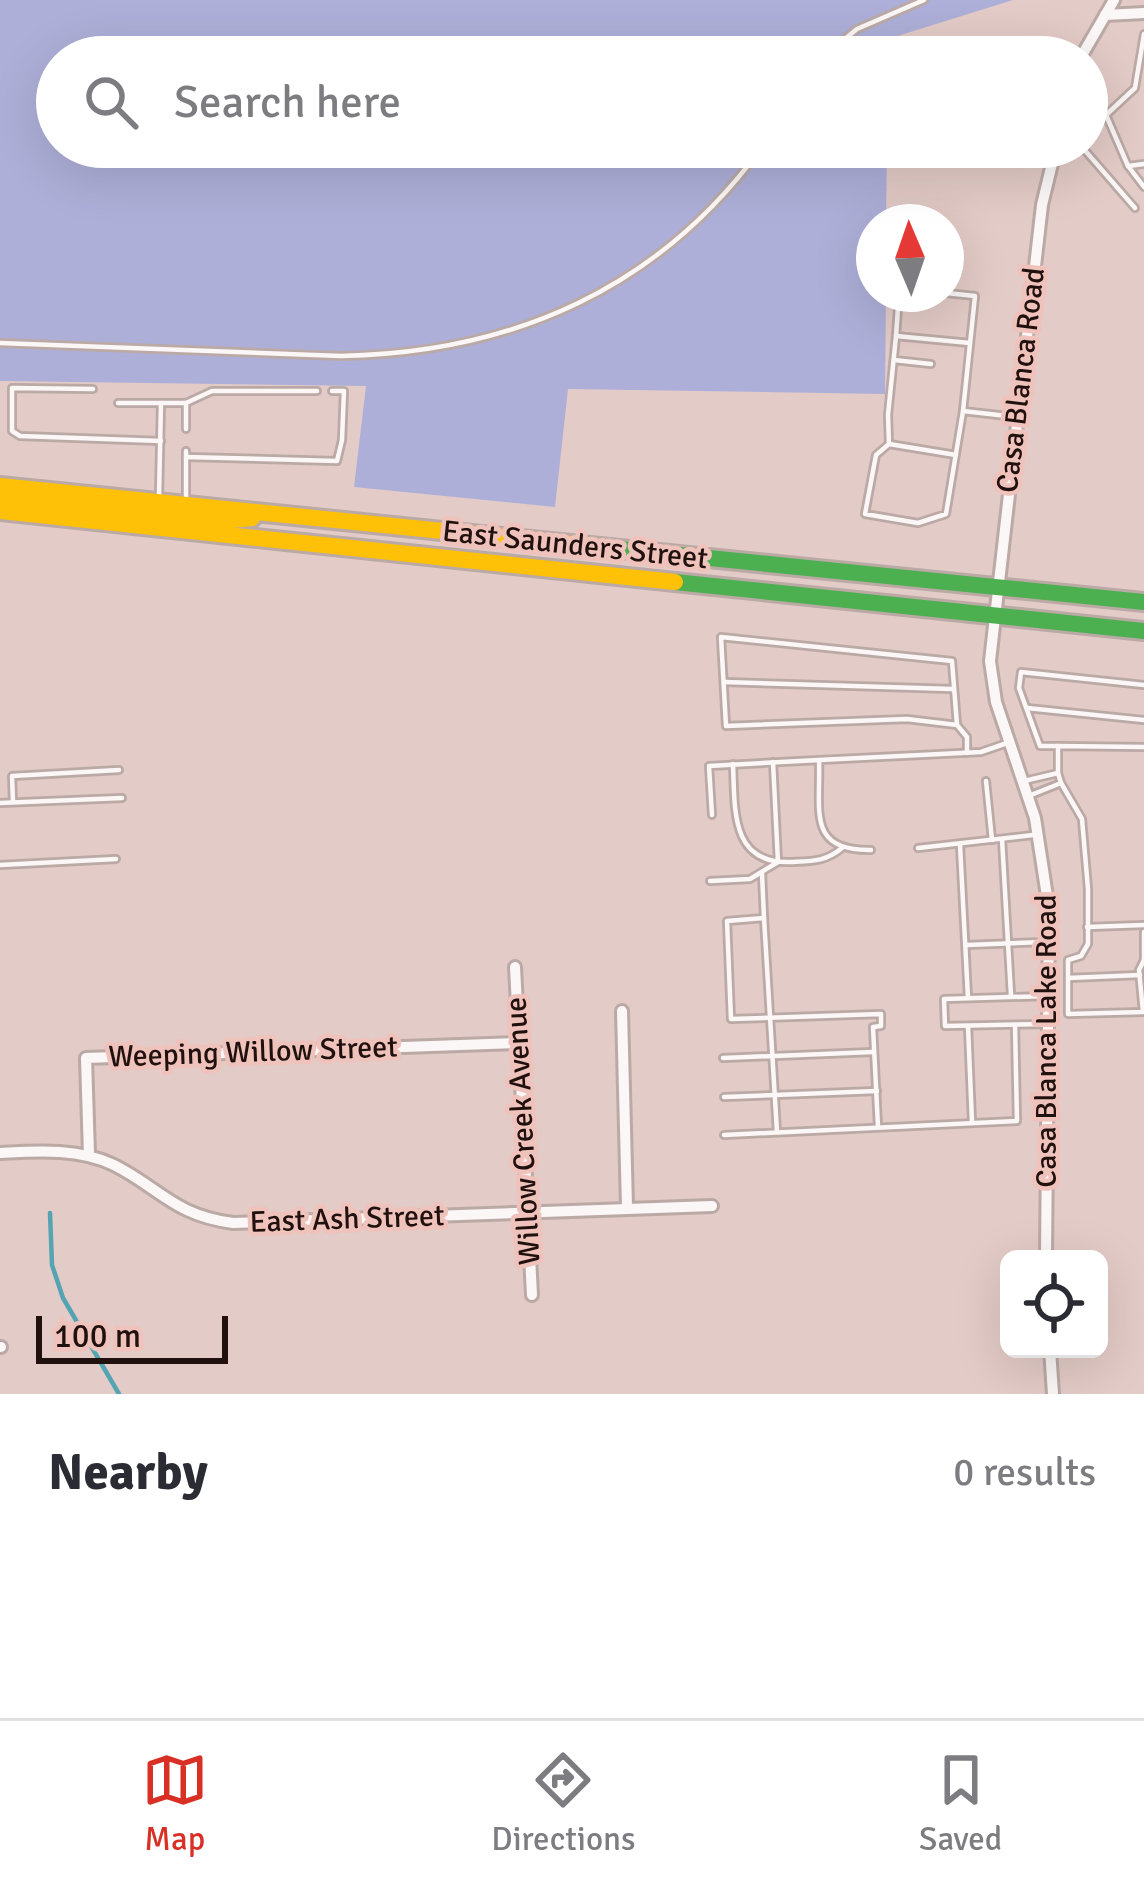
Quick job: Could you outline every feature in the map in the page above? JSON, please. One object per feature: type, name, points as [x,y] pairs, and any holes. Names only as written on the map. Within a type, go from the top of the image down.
[{"type":"main road","name":"East Saunders Street","points":[[0,486],[1144,602]]},
{"type":"main road","points":[[0,499],[220,520],[283,514]]},
{"type":"main road","name":"East Saunders Street","points":[[0,512],[1144,631]]},
{"type":"street","points":[[1093,36],[1114,0]]},
{"type":"street","points":[[1105,15],[1144,13]]},
{"type":"street","name":"Casa Blanca Road","points":[[994,615],[1042,205],[1051,168]]},
{"type":"street","name":"Casa Blanca Lake Road","points":[[994,615],[990,676],[1038,834],[1049,909],[1046,1250]]},
{"type":"street","name":"Willow Creek Avenue","points":[[514,967],[532,1295]]},
{"type":"street","points":[[622,1011],[627,1207]]},
{"type":"street","name":"Weeping Willow Street","points":[[89,1155],[86,1058],[518,1043]]},
{"type":"street","name":"East Ash Street","points":[[0,1153],[89,1155],[116,1166],[177,1208],[202,1219],[232,1223],[712,1206]]},
{"type":"street","points":[[1051,1358],[1053,1394]]},
{"type":"lane","points":[[848,36],[924,0]]},
{"type":"lane","points":[[1108,114],[1135,88],[1144,34]]},
{"type":"lane","points":[[1108,121],[1128,166],[1144,187]]},
{"type":"lane","points":[[1128,166],[1144,164]]},
{"type":"lane","points":[[0,343],[341,356],[398,355],[491,338],[532,325],[623,279],[714,205],[745,168]]},
{"type":"lane","points":[[1100,168],[1135,208]]},
{"type":"lane","points":[[956,455],[890,444],[876,454],[865,514],[918,523],[946,514],[956,455],[963,411],[969,368],[976,296],[964,295]]},
{"type":"lane","points":[[890,444],[888,415],[898,312]]},
{"type":"lane","points":[[896,336],[970,343]]},
{"type":"lane","points":[[894,360],[931,364]]},
{"type":"lane","points":[[957,367],[969,368]]},
{"type":"lane","points":[[93,389],[12,388],[12,430],[20,436],[161,441]]},
{"type":"lane","points":[[118,403],[186,404],[212,391],[316,391]]},
{"type":"lane","points":[[186,503],[186,454],[337,461],[344,391],[332,391]]},
{"type":"lane","points":[[158,501],[161,403]]},
{"type":"lane","points":[[186,404],[186,429]]},
{"type":"lane","points":[[963,411],[1016,418]]},
{"type":"lane","points":[[957,725],[907,719],[726,726],[722,637],[952,661],[957,725],[967,737],[967,753]]},
{"type":"lane","points":[[1144,685],[1022,672],[1019,688],[1040,746],[1144,747]]},
{"type":"lane","points":[[724,682],[954,689]]},
{"type":"lane","points":[[1027,708],[1144,720]]},
{"type":"lane","points":[[712,815],[709,766],[967,753],[1010,742]]},
{"type":"lane","points":[[1058,746],[1061,783],[1082,819],[1087,926],[1088,944],[1081,956],[1068,960],[1068,1014],[1143,1012],[1144,928],[1087,926]]},
{"type":"lane","points":[[819,760],[823,832],[830,843],[842,848],[871,850]]},
{"type":"lane","points":[[773,762],[778,862]]},
{"type":"lane","points":[[733,764],[735,808],[745,844],[755,856],[778,862],[827,860],[842,848]]},
{"type":"lane","points":[[13,802],[12,776],[119,770]]},
{"type":"lane","points":[[1024,781],[1058,772]]},
{"type":"lane","points":[[986,781],[992,840]]},
{"type":"lane","points":[[1028,796],[1061,783]]},
{"type":"lane","points":[[0,803],[122,798]]},
{"type":"lane","points":[[919,848],[1038,834]]},
{"type":"lane","points":[[1002,839],[1011,997]]},
{"type":"lane","points":[[960,844],[968,998]]},
{"type":"lane","points":[[0,865],[116,859]]},
{"type":"lane","points":[[710,881],[750,880],[778,862]]},
{"type":"lane","points":[[761,873],[777,1132]]},
{"type":"lane","points":[[764,918],[727,921],[731,1019],[881,1014],[881,1026],[873,1027],[878,1126]]},
{"type":"lane","points":[[967,944],[1048,942]]},
{"type":"lane","points":[[1068,978],[1140,975]]},
{"type":"lane","points":[[1048,996],[944,999],[945,1026],[1048,1024]]},
{"type":"lane","points":[[724,1135],[1017,1120],[1015,1024]]},
{"type":"lane","points":[[968,1026],[972,1123]]},
{"type":"lane","points":[[723,1058],[874,1052]]},
{"type":"lane","points":[[724,1097],[877,1091]]},
{"type":"shaded area","points":[[0,0],[1013,0],[898,36],[36,36],[36,168],[887,168],[886,204],[856,204],[856,312],[886,312],[885,394],[568,389],[555,507],[354,487],[366,386],[0,381]]},
{"type":"waterway","points":[[50,1213],[52,1265],[63,1298],[119,1394]]},
{"type":"traffic: fast","points":[[600,547],[1144,602]]},
{"type":"traffic: fast","points":[[675,582],[1144,631]]},
{"type":"traffic: slow","points":[[0,486],[600,547]]},
{"type":"traffic: slow","points":[[0,499],[221,521],[252,518]]},
{"type":"traffic: slow","points":[[0,511],[675,582]]}]
